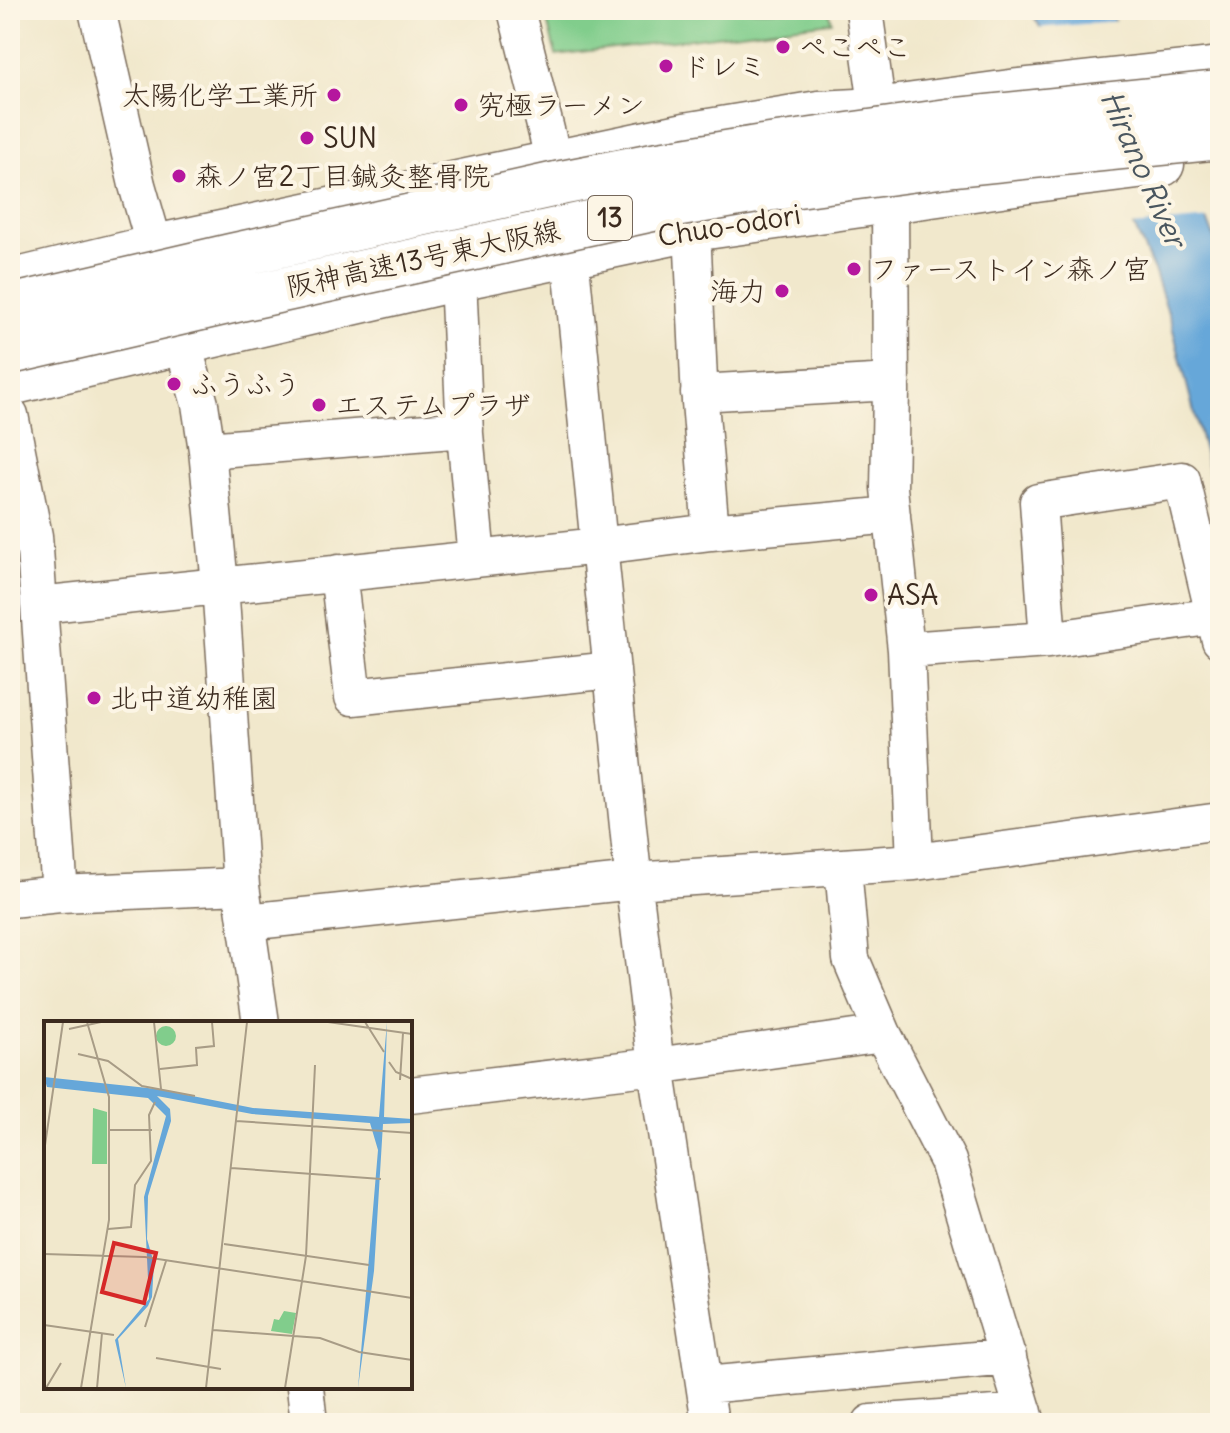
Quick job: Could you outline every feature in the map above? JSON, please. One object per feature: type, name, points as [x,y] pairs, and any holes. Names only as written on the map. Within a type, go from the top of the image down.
[{"type":"main road","points":[[10,282],[155,247],[685,135],[819,113],[877,110],[1201,71]]},
{"type":"main road","name":"阪神高速13号東大阪線","points":[[10,307],[246,252],[653,165],[948,121],[1220,93]]},
{"type":"main road","name":"阪神高速13号東大阪線","points":[[10,352],[657,208],[768,189],[954,164],[1220,137]]},
{"type":"main road","name":"Chuo-odori","points":[[10,383],[458,278],[692,229],[1220,156]]},
{"type":"street","points":[[97,10],[137,185],[200,404],[220,585],[241,886],[261,1021]]},
{"type":"street","points":[[516,10],[554,162]]},
{"type":"street","points":[[864,10],[890,200],[889,488],[906,650],[915,862]]},
{"type":"street","points":[[692,229],[699,393],[711,532]]},
{"type":"street","points":[[570,254],[634,881],[656,1066],[705,1385],[703,1423]]},
{"type":"street","points":[[458,278],[465,429],[477,558]]},
{"type":"street","points":[[699,393],[891,382]]},
{"type":"street","points":[[10,415],[34,536],[60,894]]},
{"type":"street","points":[[207,450],[465,429]]},
{"type":"street","points":[[906,650],[1048,640],[1217,628],[1182,480],[1038,502],[1048,640]]},
{"type":"street","points":[[39,605],[892,515]]},
{"type":"street","points":[[338,573],[353,697],[612,670]]},
{"type":"street","points":[[246,922],[634,881],[915,862],[1220,821]]},
{"type":"street","points":[[843,867],[851,959],[883,1034],[948,1161],[1026,1417],[871,1423]]},
{"type":"street","points":[[10,899],[241,886]]},
{"type":"street","points":[[412,1095],[656,1066],[883,1034]]},
{"type":"street","points":[[705,1385],[1008,1357]]},
{"type":"street","points":[[305,1389],[309,1423]]},
{"type":"green space","points":[[544,10],[829,10],[832,22],[556,55]]},
{"type":"water","name":"Hirano River","points":[[1030,10],[1109,10],[1207,219],[1220,254],[1220,514],[1171,322],[1155,273],[1062,64]]},
{"type":"pier","points":[[1119,21],[1211,219],[1130,226],[1059,66],[1036,28]]},
{"type":"place","name":"ぺこぺこ","points":[[783,47]]},
{"type":"place","name":"ドレミ","points":[[666,66]]},
{"type":"place","name":"太陽化学工業所","points":[[334,95]]},
{"type":"place","name":"究極ラーメン","points":[[461,105]]},
{"type":"place","name":"SUN","points":[[307,138]]},
{"type":"place","name":"森ノ宮2丁目鍼灸整骨院","points":[[179,176]]},
{"type":"place","name":"ファーストイン森ノ宮","points":[[854,269]]},
{"type":"place","name":"海力","points":[[782,291]]},
{"type":"place","name":"ふうふう","points":[[174,384]]},
{"type":"place","name":"エステムプラザ","points":[[319,405]]},
{"type":"place","name":"ASA","points":[[871,595]]},
{"type":"place","name":"北中道幼稚園","points":[[94,698]]}]
